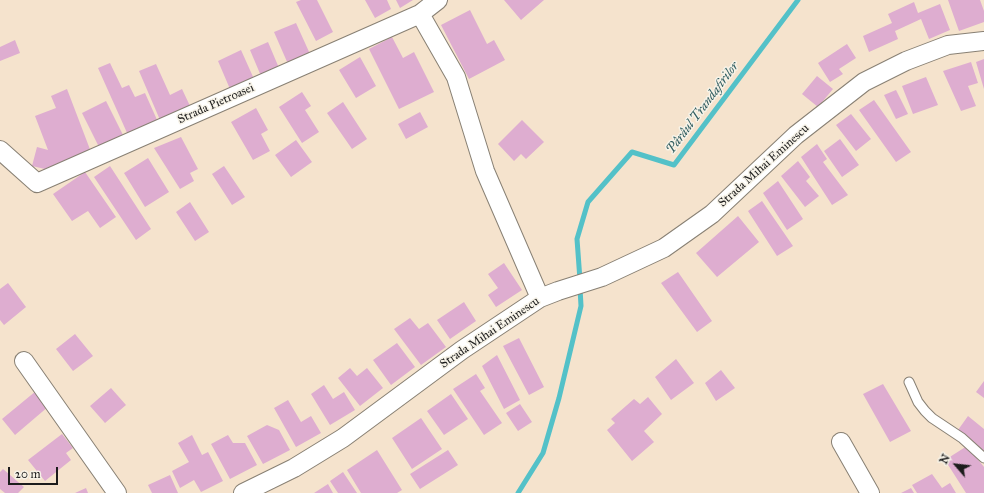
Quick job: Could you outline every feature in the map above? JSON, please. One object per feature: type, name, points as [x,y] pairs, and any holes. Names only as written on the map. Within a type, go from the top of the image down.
[{"type":"street","name":"Strada Pietroasei","points":[[0,150],[37,183],[420,14],[438,0]]},
{"type":"street","points":[[420,14],[456,77],[485,171],[540,298]]},
{"type":"street","name":"Strada Mihai Eminescu","points":[[243,493],[294,468],[343,438],[462,350],[540,298],[602,277],[664,248],[712,214],[796,135],[864,82],[906,61],[948,45],[984,41]]},
{"type":"street","points":[[24,361],[117,493]]},
{"type":"street","points":[[841,442],[870,493]]},
{"type":"lane","points":[[909,382],[924,411],[962,438],[984,458]]},
{"type":"building","points":[[301,0],[317,0],[333,32],[316,41],[296,2]]},
{"type":"building","points":[[365,0],[387,0],[391,9],[375,18]]},
{"type":"building","points":[[396,0],[413,0],[400,8]]},
{"type":"building","points":[[504,0],[544,0],[521,20]]},
{"type":"building","points":[[948,0],[980,0],[984,11],[984,22],[959,31]]},
{"type":"building","points":[[914,2],[918,13],[940,4],[950,30],[929,39],[921,19],[895,31],[898,39],[869,52],[863,36],[892,23],[888,14]]},
{"type":"building","points":[[470,10],[487,44],[494,40],[505,60],[469,79],[441,25]]},
{"type":"building","points":[[296,23],[310,54],[288,64],[274,32]]},
{"type":"building","points":[[392,37],[403,58],[414,52],[434,92],[399,109],[369,49]]},
{"type":"building","points":[[15,40],[20,53],[0,61],[0,47]]},
{"type":"building","points":[[268,42],[279,68],[261,76],[250,50]]},
{"type":"building","points":[[847,44],[856,58],[839,69],[843,74],[830,82],[818,63]]},
{"type":"building","points":[[241,50],[254,79],[230,89],[218,61]]},
{"type":"building","points":[[360,57],[376,86],[356,98],[339,70]]},
{"type":"building","points":[[984,59],[984,89],[976,62]]},
{"type":"building","points":[[971,62],[978,83],[968,86],[976,106],[961,111],[943,71]]},
{"type":"building","points":[[110,63],[122,88],[129,85],[135,97],[145,93],[158,122],[128,135],[98,68]]},
{"type":"building","points":[[156,64],[170,95],[182,89],[190,106],[160,120],[139,71]]},
{"type":"building","points":[[817,76],[833,89],[818,107],[802,94]]},
{"type":"building","points":[[926,77],[938,105],[913,114],[902,86]]},
{"type":"building","points":[[67,89],[91,152],[45,169],[32,166],[37,147],[48,150],[35,116],[56,108],[51,96]]},
{"type":"building","points":[[896,90],[908,114],[896,119],[884,95]]},
{"type":"building","points":[[302,92],[311,106],[305,110],[319,132],[302,143],[279,107]]},
{"type":"building","points":[[874,100],[911,152],[896,162],[859,110]]},
{"type":"building","points":[[106,101],[124,137],[100,149],[82,113]]},
{"type":"building","points":[[343,102],[367,139],[352,149],[327,113]]},
{"type":"building","points":[[256,108],[268,130],[261,134],[270,151],[253,160],[231,122]]},
{"type":"building","points":[[420,112],[428,127],[406,139],[398,124]]},
{"type":"building","points":[[851,114],[871,139],[856,151],[836,125]]},
{"type":"building","points":[[522,120],[544,142],[526,159],[521,154],[514,161],[498,144]]},
{"type":"building","points":[[181,137],[198,169],[190,173],[194,181],[180,189],[154,148]]},
{"type":"building","points":[[840,139],[859,165],[842,177],[824,151]]},
{"type":"building","points":[[296,140],[312,162],[291,177],[275,155]]},
{"type":"building","points":[[817,144],[827,159],[823,162],[848,195],[832,205],[801,157]]},
{"type":"building","points":[[148,158],[169,192],[145,207],[124,173]]},
{"type":"building","points":[[798,161],[810,177],[806,181],[819,196],[805,207],[781,176]]},
{"type":"building","points":[[110,166],[151,229],[136,240],[94,177]]},
{"type":"building","points":[[224,166],[245,197],[232,205],[212,174]]},
{"type":"building","points":[[85,172],[116,217],[100,228],[88,211],[72,221],[53,194]]},
{"type":"building","points":[[778,181],[803,219],[787,230],[763,193]]},
{"type":"building","points":[[762,201],[793,246],[777,256],[748,211]]},
{"type":"building","points":[[190,202],[209,232],[195,241],[176,212]]},
{"type":"building","points":[[738,216],[759,242],[717,277],[696,253]]},
{"type":"building","points":[[504,263],[522,290],[496,307],[488,295],[498,288],[488,274]]},
{"type":"building","points":[[678,272],[712,321],[697,332],[661,283]]},
{"type":"building","points":[[8,283],[26,307],[4,325],[0,320],[0,289]]},
{"type":"building","points":[[464,302],[476,321],[450,339],[437,320]]},
{"type":"building","points":[[410,318],[419,329],[428,323],[446,347],[421,365],[394,329]]},
{"type":"building","points":[[75,334],[93,356],[73,371],[56,349]]},
{"type":"building","points":[[519,338],[544,387],[529,395],[503,346]]},
{"type":"building","points":[[397,343],[415,367],[391,385],[373,360]]},
{"type":"building","points":[[497,355],[520,400],[504,409],[482,366]]},
{"type":"building","points":[[676,359],[694,383],[671,400],[655,377]]},
{"type":"building","points":[[350,368],[357,376],[367,368],[383,388],[360,406],[338,378]]},
{"type":"building","points":[[721,370],[735,388],[716,401],[705,383]]},
{"type":"building","points":[[476,374],[485,388],[480,391],[502,423],[484,435],[453,389]]},
{"type":"building","points":[[984,381],[984,398],[976,392]]},
{"type":"building","points":[[883,384],[911,431],[890,442],[863,394]]},
{"type":"building","points":[[324,385],[333,399],[344,392],[355,410],[330,425],[311,394]]},
{"type":"building","points":[[111,388],[126,405],[105,423],[90,406]]},
{"type":"building","points":[[36,391],[49,406],[15,435],[2,419]]},
{"type":"building","points":[[451,394],[468,419],[444,435],[427,411]]},
{"type":"building","points":[[648,397],[662,414],[644,431],[654,442],[632,461],[607,430],[615,423],[611,419],[634,399],[640,404]]},
{"type":"building","points":[[288,400],[301,422],[311,416],[321,433],[296,447],[274,408]]},
{"type":"building","points":[[520,404],[532,422],[518,431],[506,413]]},
{"type":"building","points":[[968,416],[984,429],[984,452],[958,430]]},
{"type":"building","points":[[421,418],[442,449],[412,469],[392,438]]},
{"type":"building","points":[[267,425],[279,430],[290,450],[263,464],[247,436]]},
{"type":"building","points":[[62,434],[73,448],[66,453],[71,460],[45,481],[28,460]]},
{"type":"building","points":[[192,435],[202,455],[208,452],[223,481],[201,492],[194,480],[180,488],[172,471],[189,462],[178,443]]},
{"type":"building","points":[[228,435],[233,443],[245,443],[257,465],[230,479],[211,444]]},
{"type":"building","points":[[967,446],[984,467],[984,493],[966,493],[945,460]]},
{"type":"building","points":[[377,450],[402,490],[397,493],[361,493],[347,470]]},
{"type":"building","points":[[448,450],[458,465],[420,489],[410,474]]},
{"type":"building","points":[[3,469],[24,487],[18,493],[5,493],[0,489],[0,472]]},
{"type":"building","points":[[343,472],[357,493],[338,493],[330,481]]},
{"type":"building","points":[[932,474],[942,488],[950,483],[956,493],[917,493],[912,485]]},
{"type":"building","points":[[170,475],[178,493],[152,493],[148,485]]},
{"type":"building","points":[[328,484],[333,493],[314,493]]},
{"type":"building","points":[[86,488],[88,493],[75,493]]},
{"type":"building","points":[[911,488],[914,493],[901,493]]},
{"type":"waterway","name":"Pârâul Trandafirilor","points":[[580,280],[577,239],[588,202],[632,152],[674,165],[798,0]]},
{"type":"waterway","name":"Pârâul Trandafirilor","points":[[518,493],[543,453],[559,398],[581,306],[580,288]]}]
